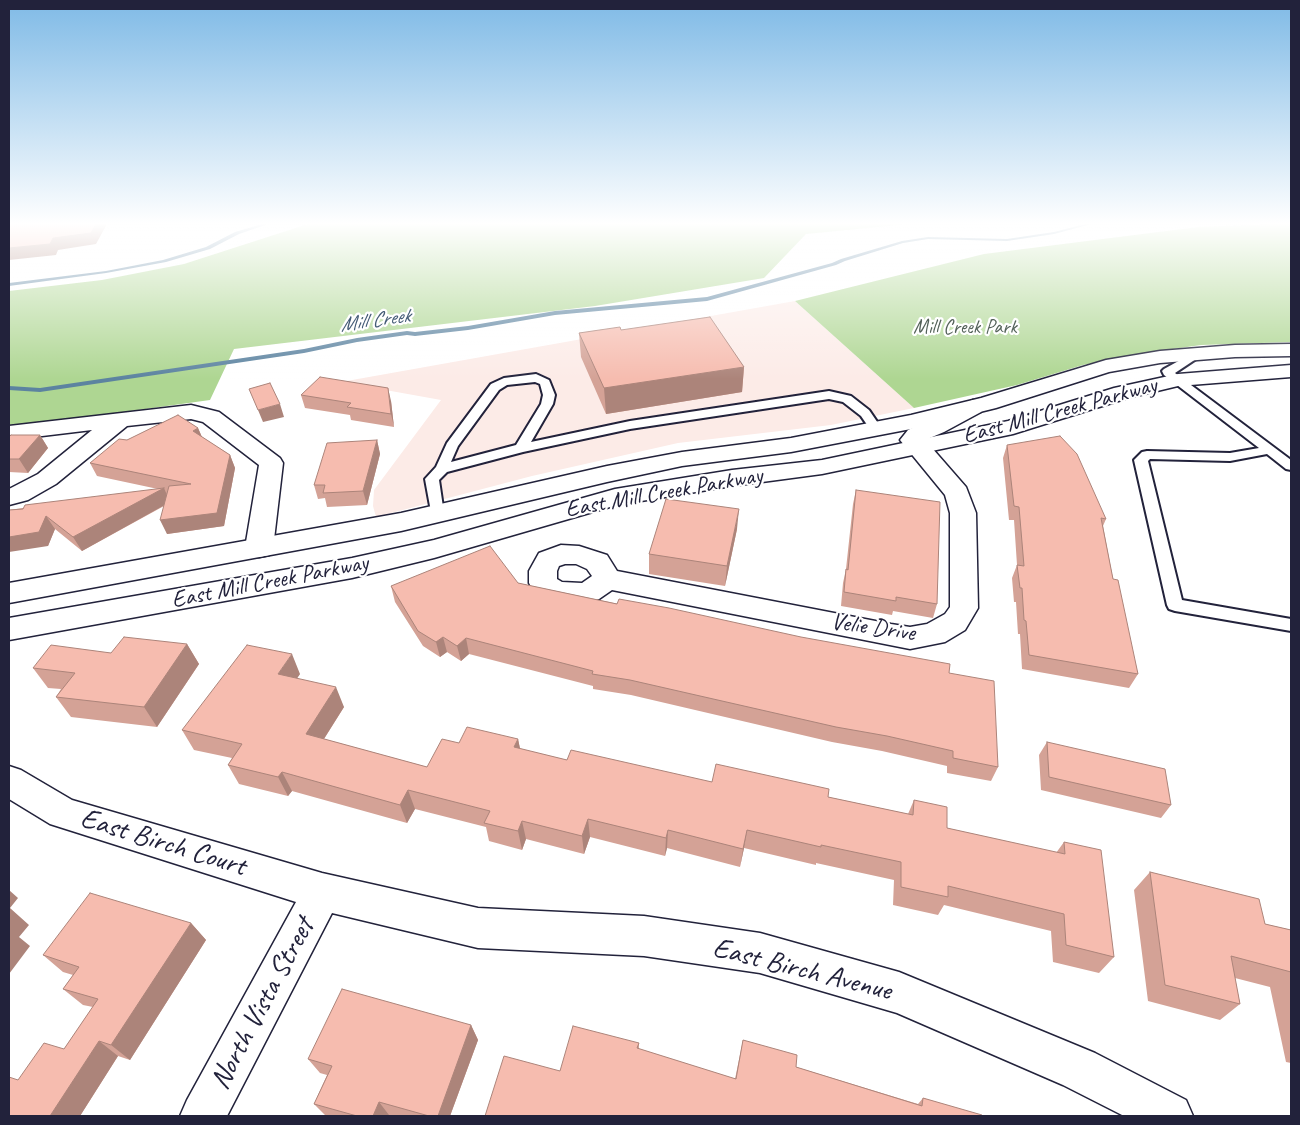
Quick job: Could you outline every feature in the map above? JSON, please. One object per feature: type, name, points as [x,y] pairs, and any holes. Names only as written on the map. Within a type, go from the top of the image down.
[{"type":"street","name":"East Mill Creek Parkway","points":[[9,593],[437,514],[682,459],[791,445],[876,428],[973,407],[1106,366],[1160,357],[1235,350],[1291,350]]},
{"type":"street","name":"East Mill Creek Parkway","points":[[9,629],[352,568],[434,549],[614,497],[673,486],[822,467],[1014,427],[1122,393],[1178,380],[1291,371]]},
{"type":"street","points":[[917,447],[912,442],[913,438],[973,407]]},
{"type":"street","points":[[9,433],[191,412],[211,417],[271,463],[259,548]]},
{"type":"street","points":[[9,497],[48,479],[121,419]]},
{"type":"street","name":"Velie Drive","points":[[608,579],[891,635],[910,638],[934,634],[955,622],[964,608],[963,513],[957,493],[917,447]]},
{"type":"street","name":"East Birch Court","points":[[9,781],[63,813],[322,892]]},
{"type":"street","name":"North Vista Street","points":[[203,1116],[322,892]]},
{"type":"street","name":"East Birch Avenue","points":[[322,892],[478,928],[644,936],[760,953],[899,993],[1079,1069],[1170,1116]]},
{"type":"lane","points":[[1195,355],[1180,366],[1168,371],[1290,468]]},
{"type":"lane","points":[[437,514],[432,493],[432,479],[442,469],[452,446],[495,387],[504,382],[536,378],[545,382],[549,396],[547,404],[521,448]]},
{"type":"lane","points":[[442,469],[521,448],[630,426],[829,395],[847,399],[865,412],[876,428]]},
{"type":"lane","points":[[1268,450],[1230,457],[1147,455],[1141,460],[1175,605],[1291,625]]},
{"type":"shaded area","points":[[795,301],[914,408],[831,425],[678,443],[532,476],[376,517],[373,506],[374,490],[441,400],[341,382]]},
{"type":"green space","points":[[130,274],[767,274],[764,278],[595,306],[234,349],[210,400],[66,420],[9,425],[9,291],[102,280]]},
{"type":"green space","name":"Mill Creek Park","points":[[902,274],[1291,274],[1291,342],[1201,345],[1138,354],[1083,365],[1017,385],[914,408],[795,301]]},
{"type":"building","points":[[710,317],[744,367],[604,388],[579,333],[620,327],[621,330]]},
{"type":"building","points":[[320,377],[388,388],[391,414],[347,407],[351,403],[301,395]]},
{"type":"building","points":[[270,383],[280,404],[258,410],[249,389]]},
{"type":"building","points":[[178,415],[198,428],[193,431],[230,455],[217,513],[160,520],[169,486],[191,484],[90,463],[119,439],[127,440]]},
{"type":"building","points":[[11,435],[40,435],[19,459],[9,459],[9,437]]},
{"type":"building","points":[[1060,436],[1077,454],[1106,519],[1101,518],[1113,579],[1118,580],[1138,674],[1029,655],[1022,588],[1020,588],[1017,565],[1024,566],[1019,507],[1014,506],[1007,445]]},
{"type":"building","points":[[377,440],[363,491],[323,493],[325,485],[314,485],[327,443]]},
{"type":"building","points":[[164,488],[73,537],[46,516],[39,532],[9,537],[9,510],[23,509],[25,505]]},
{"type":"building","points":[[856,490],[940,502],[937,604],[896,597],[896,601],[844,592]]},
{"type":"building","points":[[666,499],[739,509],[727,566],[649,554]]},
{"type":"building","points":[[490,546],[518,583],[617,604],[619,599],[669,608],[801,637],[950,664],[949,673],[994,681],[998,767],[953,758],[953,751],[836,727],[630,680],[592,674],[593,671],[466,638],[457,646],[443,637],[436,642],[418,631],[391,586]]},
{"type":"building","points":[[124,637],[187,644],[144,707],[56,697],[75,673],[33,668],[51,645],[111,653]]},
{"type":"building","points":[[247,645],[292,654],[278,674],[336,687],[306,734],[427,767],[442,739],[459,743],[467,727],[518,739],[514,747],[567,760],[571,750],[712,782],[716,764],[829,789],[828,797],[913,815],[914,800],[947,807],[947,828],[1065,854],[1064,842],[1101,850],[1114,957],[1066,945],[1064,914],[948,886],[948,897],[901,887],[901,862],[821,845],[821,847],[747,830],[743,849],[668,830],[666,838],[588,819],[582,836],[522,821],[518,831],[484,823],[490,811],[408,790],[400,805],[282,772],[278,777],[228,765],[242,744],[182,730]]},
{"type":"building","points":[[1047,742],[1165,769],[1171,805],[1049,777]]},
{"type":"building","points":[[1150,872],[1259,899],[1265,924],[1291,930],[1291,972],[1231,956],[1240,1004],[1165,985]]},
{"type":"building","points":[[90,893],[191,923],[111,1045],[99,1041],[50,1116],[9,1116],[9,1077],[18,1080],[44,1043],[64,1049],[98,999],[63,989],[79,967],[43,955]]},
{"type":"building","points":[[342,989],[471,1025],[438,1116],[429,1116],[379,1102],[373,1116],[357,1116],[314,1104],[332,1066],[308,1059]]},
{"type":"building","points":[[573,1026],[639,1043],[637,1048],[736,1079],[743,1040],[797,1055],[796,1067],[922,1106],[923,1098],[982,1116],[485,1116],[504,1056],[560,1071]]},
{"type":"waterway","points":[[9,285],[87,274]]},
{"type":"waterway","name":"Mill Creek","points":[[9,388],[40,390],[304,351],[357,340],[407,333],[415,334],[468,328],[555,313],[707,299],[796,274]]}]
